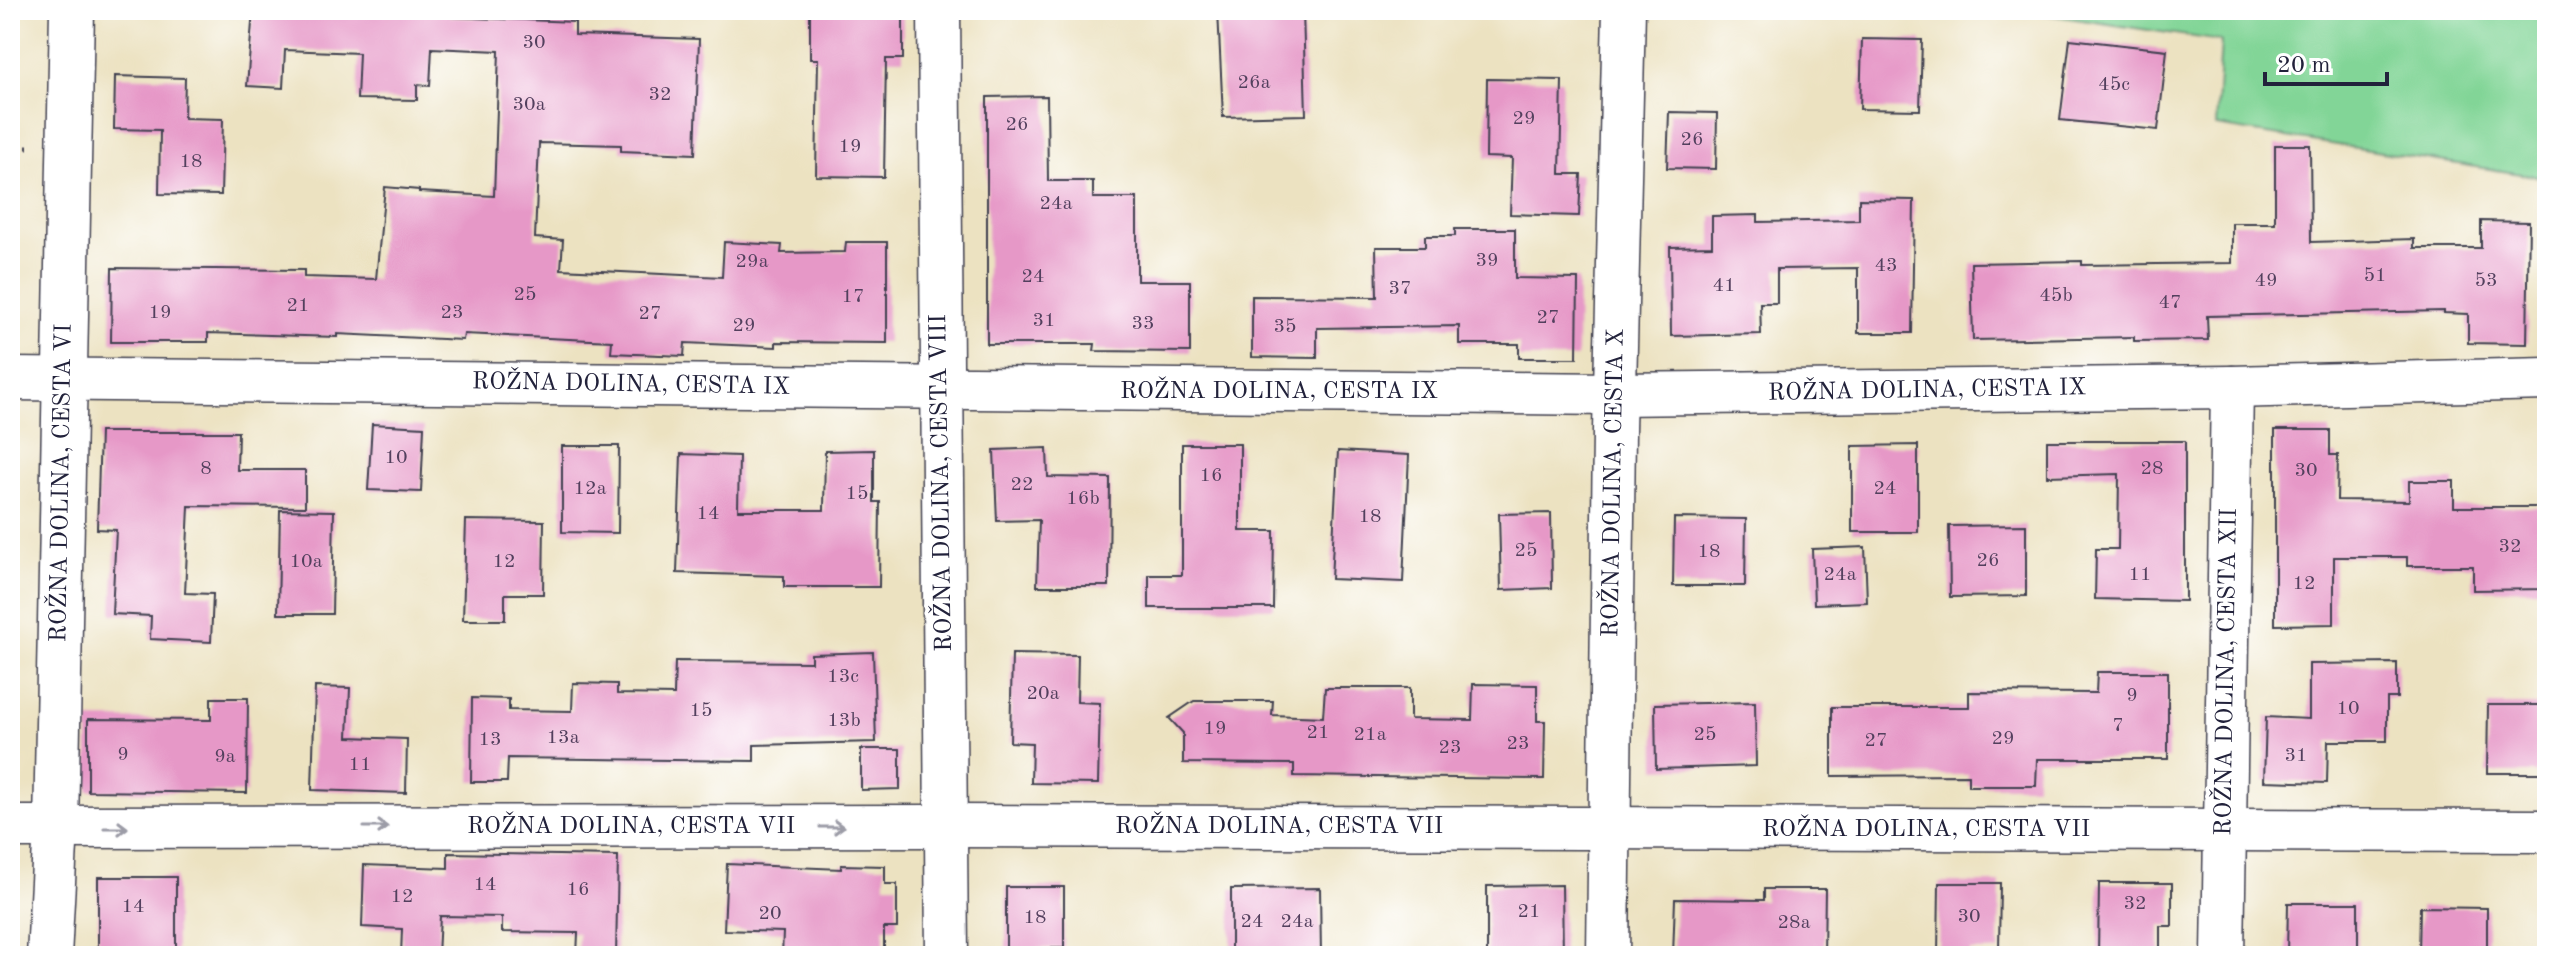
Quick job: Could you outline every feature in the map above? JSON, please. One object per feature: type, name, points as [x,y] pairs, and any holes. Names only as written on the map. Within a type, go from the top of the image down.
[{"type":"street","name":"ROŽNA DOLINA, CESTA VI","points":[[49,956],[56,827],[72,10]]},
{"type":"street","name":"ROŽNA DOLINA, CESTA VIII","points":[[939,10],[947,956]]},
{"type":"street","name":"ROŽNA DOLINA, CESTA X","points":[[1608,956],[1615,394],[1624,10]]},
{"type":"street","name":"ROŽNA DOLINA, CESTA IX","points":[[10,379],[1615,394],[2232,387],[2547,379]]},
{"type":"street","name":"ROŽNA DOLINA, CESTA XII","points":[[2223,956],[2232,387]]},
{"type":"street","name":"ROŽNA DOLINA, CESTA VII","points":[[10,827],[946,826],[2547,831]]},
{"type":"green space","points":[[2016,10],[2547,10],[2547,178],[2216,126],[2221,41]]},
{"type":"building","points":[[253,10],[450,10],[450,17],[575,22],[575,35],[699,39],[695,154],[621,151],[621,145],[539,143],[535,238],[563,240],[561,269],[722,277],[724,242],[782,245],[781,253],[845,252],[846,242],[887,242],[887,343],[776,342],[776,347],[685,343],[684,356],[611,353],[612,341],[464,334],[463,340],[337,334],[337,337],[208,333],[208,342],[111,342],[112,268],[304,270],[304,277],[376,279],[385,187],[494,196],[499,51],[432,48],[430,86],[417,85],[417,100],[357,99],[359,53],[285,50],[283,88],[247,86]]},
{"type":"building","points":[[810,10],[903,10],[903,59],[886,59],[884,177],[816,176],[818,59],[810,59]]},
{"type":"building","points":[[1218,10],[1303,10],[1306,115],[1223,117]]},
{"type":"building","points":[[1862,39],[1922,40],[1920,110],[1860,109]]},
{"type":"building","points":[[2070,39],[2167,50],[2158,130],[2060,120]]},
{"type":"building","points":[[115,76],[185,78],[184,118],[223,119],[221,195],[159,194],[160,130],[114,129]]},
{"type":"building","points":[[1487,79],[1562,80],[1560,174],[1581,174],[1579,216],[1510,214],[1512,158],[1486,157]]},
{"type":"building","points":[[1047,96],[1048,181],[1093,181],[1093,198],[1137,198],[1137,281],[1190,281],[1190,352],[1094,351],[1095,344],[987,344],[987,97]]},
{"type":"building","points":[[1669,112],[1717,113],[1716,169],[1667,168]]},
{"type":"building","points":[[2275,145],[2310,145],[2311,242],[2414,239],[2414,248],[2481,248],[2481,221],[2529,222],[2527,344],[2468,343],[2468,314],[2444,311],[2207,316],[2208,340],[2134,341],[2134,337],[1973,340],[1971,263],[2232,263],[2232,223],[2275,223]]},
{"type":"building","points":[[1859,199],[1914,200],[1912,333],[1858,333],[1858,268],[1777,269],[1777,303],[1760,303],[1761,334],[1671,336],[1670,247],[1712,246],[1712,216],[1758,215],[1758,222],[1859,220]]},
{"type":"building","points":[[1455,229],[1515,229],[1515,278],[1578,279],[1577,358],[1519,358],[1519,344],[1459,344],[1459,326],[1317,328],[1317,358],[1252,357],[1252,296],[1377,297],[1376,247],[1425,247],[1425,236],[1455,236]]},
{"type":"building","points":[[372,424],[424,427],[421,492],[368,490]]},
{"type":"building","points":[[2275,430],[2330,430],[2330,455],[2338,455],[2337,500],[2409,501],[2409,481],[2454,481],[2454,507],[2547,507],[2547,589],[2473,590],[2473,566],[2407,566],[2407,557],[2334,557],[2334,624],[2275,625]]},
{"type":"building","points":[[100,432],[238,432],[237,470],[305,470],[305,507],[189,506],[185,593],[213,594],[211,642],[150,639],[151,616],[112,614],[116,530],[97,529]]},
{"type":"building","points":[[2047,441],[2185,441],[2185,601],[2095,599],[2096,549],[2118,549],[2119,474],[2047,476]]},
{"type":"building","points":[[1182,444],[1240,444],[1240,531],[1274,531],[1273,608],[1149,608],[1149,575],[1182,575]]},
{"type":"building","points":[[1918,445],[1918,532],[1852,532],[1852,446]]},
{"type":"building","points":[[562,446],[619,446],[618,533],[562,532]]},
{"type":"building","points":[[1047,448],[1048,477],[1110,478],[1109,586],[1037,586],[1039,520],[997,521],[994,450]]},
{"type":"building","points":[[874,450],[874,502],[880,502],[879,587],[784,587],[784,576],[677,573],[681,454],[739,456],[738,510],[824,510],[825,451]]},
{"type":"building","points":[[1338,451],[1409,455],[1403,582],[1331,579]]},
{"type":"building","points":[[280,510],[334,511],[332,614],[278,614]]},
{"type":"building","points":[[1551,513],[1552,588],[1501,590],[1499,514]]},
{"type":"building","points":[[1674,518],[1746,519],[1745,586],[1673,586]]},
{"type":"building","points":[[466,520],[544,521],[543,594],[505,594],[505,620],[463,620]]},
{"type":"building","points":[[2026,525],[2026,596],[1950,597],[1949,526]]},
{"type":"building","points":[[1865,547],[1867,602],[1814,604],[1812,549]]},
{"type":"building","points":[[873,652],[876,742],[754,745],[754,761],[508,758],[507,782],[471,782],[472,698],[509,699],[509,710],[572,711],[573,683],[617,684],[617,694],[674,695],[675,661],[811,662],[811,654]]},
{"type":"building","points":[[1012,654],[1078,655],[1077,702],[1100,703],[1098,784],[1031,783],[1032,743],[1010,742]]},
{"type":"building","points":[[2397,663],[2397,698],[2387,698],[2387,741],[2328,741],[2327,783],[2264,781],[2266,717],[2309,719],[2309,664]]},
{"type":"building","points":[[2097,672],[2168,672],[2168,759],[2037,759],[2036,786],[1968,786],[1968,775],[1832,776],[1832,707],[1969,707],[1969,692],[2096,693]]},
{"type":"building","points":[[1473,684],[1537,685],[1537,721],[1545,721],[1544,779],[1294,776],[1294,764],[1183,763],[1183,733],[1169,718],[1194,701],[1273,701],[1272,715],[1323,717],[1325,688],[1410,688],[1410,719],[1472,720]]},
{"type":"building","points":[[315,687],[350,688],[348,737],[407,739],[406,793],[312,790]]},
{"type":"building","points":[[211,698],[248,698],[247,793],[88,791],[88,719],[211,720]]},
{"type":"building","points":[[1755,702],[1756,766],[1656,769],[1655,704]]},
{"type":"building","points":[[2488,705],[2547,705],[2547,773],[2487,773]]},
{"type":"building","points":[[861,749],[900,749],[900,789],[861,790]]},
{"type":"building","points":[[448,853],[618,856],[616,956],[577,956],[578,933],[502,932],[502,917],[440,916],[438,956],[401,956],[402,929],[362,927],[364,865],[448,868]]},
{"type":"building","points":[[727,864],[841,869],[841,865],[885,866],[885,884],[897,884],[897,928],[884,928],[884,956],[782,956],[783,932],[724,930]]},
{"type":"building","points":[[98,877],[176,877],[176,956],[98,956]]},
{"type":"building","points":[[1939,883],[2000,883],[1999,951],[1970,951],[1970,956],[1938,956]]},
{"type":"building","points":[[2099,883],[2172,883],[2172,926],[2160,926],[2160,956],[2098,956]]},
{"type":"building","points":[[1562,885],[1563,956],[1487,956],[1487,886]]},
{"type":"building","points":[[1006,887],[1064,887],[1064,948],[1006,949]]},
{"type":"building","points":[[1320,888],[1321,956],[1231,956],[1231,889]]},
{"type":"building","points":[[1764,889],[1825,889],[1824,956],[1673,956],[1675,899],[1764,900]]},
{"type":"building","points":[[2288,903],[2358,903],[2358,956],[2287,956]]},
{"type":"building","points":[[2420,907],[2487,908],[2487,956],[2419,956]]}]
